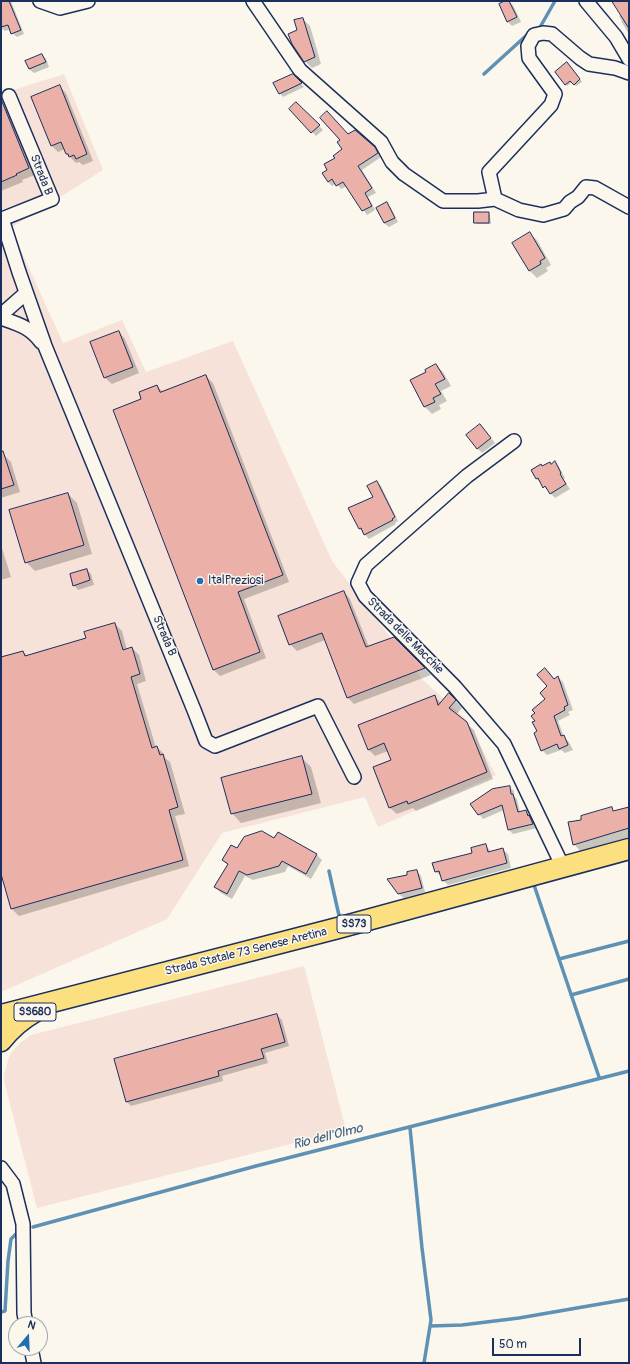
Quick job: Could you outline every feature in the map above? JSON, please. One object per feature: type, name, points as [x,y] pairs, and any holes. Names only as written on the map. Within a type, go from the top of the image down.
[{"type":"main road","name":"Strada Statale 73 Senese Aretina","points":[[1,1015],[349,919],[562,867],[629,849]]},
{"type":"main road","name":"SS680","points":[[1,1041],[22,1019],[36,1011],[77,995]]},
{"type":"street","points":[[40,1],[60,8],[88,1]]},
{"type":"street","points":[[253,1],[300,70],[381,142],[392,162],[404,174],[443,202],[495,199],[519,210],[543,215],[564,209],[570,202],[578,198],[586,187],[595,188],[629,206]]},
{"type":"street","points":[[586,1],[616,37],[629,59]]},
{"type":"street","points":[[495,199],[489,172],[552,105],[555,94],[529,58],[528,46],[534,35],[543,33],[552,34],[589,64],[615,68],[629,73]]},
{"type":"street","name":"Strada B","points":[[9,96],[52,198],[2,219],[45,346],[206,741],[215,746],[318,706],[354,777]]},
{"type":"street","name":"Strada B","points":[[26,293],[1,317],[24,326],[35,334],[45,346]]},
{"type":"street","name":"Strada delle Macchie","points":[[514,441],[467,476],[366,565],[358,583],[365,596],[455,687],[504,744],[562,867]]},
{"type":"street","points":[[1,1168],[13,1184],[23,1224],[25,1316]]},
{"type":"shaded area","points":[[64,74],[103,170],[11,228],[63,343],[122,320],[146,372],[233,341],[332,561],[423,680],[466,719],[496,775],[378,827],[365,797],[222,833],[167,919],[1,992],[1,94]]},
{"type":"shaded area","points":[[304,966],[346,1130],[37,1208],[5,1085],[4,1076],[11,1053],[20,1043],[31,1035]]},
{"type":"building","points":[[1,1],[9,1],[21,30],[11,34],[8,25],[1,27]]},
{"type":"building","points":[[509,1],[517,17],[507,22],[499,4]]},
{"type":"building","points":[[612,1],[629,1],[629,28]]},
{"type":"building","points":[[303,18],[315,57],[304,62],[292,44],[288,34],[297,30],[294,20]]},
{"type":"building","points":[[42,54],[46,62],[29,69],[25,61]]},
{"type":"building","points":[[567,62],[580,79],[574,85],[570,81],[565,85],[555,72]]},
{"type":"building","points":[[293,74],[302,83],[279,94],[273,83]]},
{"type":"building","points":[[60,85],[87,154],[76,159],[74,155],[69,157],[68,154],[66,154],[61,142],[51,146],[31,97]]},
{"type":"building","points":[[1,99],[29,168],[1,182]]},
{"type":"building","points":[[296,102],[320,125],[311,133],[289,109]]},
{"type":"building","points":[[327,111],[348,134],[355,130],[375,147],[378,153],[358,166],[372,188],[365,193],[372,206],[362,211],[343,182],[336,186],[332,179],[328,182],[322,173],[327,170],[324,164],[335,158],[333,156],[342,149],[337,142],[340,140],[320,118]]},
{"type":"building","points":[[387,202],[395,218],[384,223],[376,208]]},
{"type":"building","points":[[474,212],[489,212],[489,223],[474,223]]},
{"type":"building","points":[[530,232],[545,258],[540,261],[541,264],[529,271],[512,243]]},
{"type":"building","points":[[119,331],[133,367],[104,378],[90,342]]},
{"type":"building","points":[[436,364],[445,379],[435,384],[441,394],[433,398],[435,402],[424,407],[410,380],[426,372],[425,370]]},
{"type":"building","points":[[206,375],[283,575],[238,592],[260,652],[213,670],[113,410],[141,399],[139,392],[157,385],[160,392]]},
{"type":"building","points":[[480,424],[491,438],[477,449],[466,435]]},
{"type":"building","points":[[1,451],[3,451],[14,485],[1,489]]},
{"type":"building","points":[[555,461],[566,484],[550,494],[545,486],[543,488],[538,478],[536,479],[531,470],[541,464],[542,466],[550,462],[551,464]]},
{"type":"building","points":[[377,481],[395,517],[392,519],[393,520],[364,535],[361,528],[359,529],[348,508],[373,497],[367,486]]},
{"type":"building","points":[[68,493],[84,545],[25,563],[9,510]]},
{"type":"building","points":[[87,569],[90,580],[73,586],[70,574]]},
{"type":"building","points":[[344,591],[366,647],[394,637],[425,668],[347,698],[322,633],[289,645],[278,616]]},
{"type":"building","points":[[115,623],[123,650],[132,647],[140,674],[131,677],[152,748],[157,746],[160,755],[163,754],[178,807],[169,810],[183,860],[11,909],[1,874],[1,657],[23,651],[25,656],[86,638],[84,632]]},
{"type":"building","points":[[545,668],[554,679],[558,676],[568,705],[564,707],[565,710],[554,716],[561,736],[564,735],[568,745],[559,749],[557,744],[541,751],[534,733],[537,731],[532,722],[535,721],[531,716],[535,713],[532,710],[545,699],[540,693],[547,686],[537,675]]},
{"type":"building","points":[[449,693],[456,700],[449,708],[467,722],[487,772],[408,804],[407,801],[389,808],[373,767],[391,760],[384,743],[368,750],[358,725],[435,695],[438,705]]},
{"type":"building","points":[[302,756],[312,794],[231,814],[221,778]]},
{"type":"building","points":[[510,786],[511,794],[513,794],[518,812],[526,810],[533,824],[508,830],[502,805],[478,815],[470,804],[492,789]]},
{"type":"building","points":[[612,807],[613,811],[629,807],[629,828],[573,845],[568,822],[581,820],[581,816]]},
{"type":"building","points":[[262,831],[274,838],[278,832],[317,854],[306,874],[282,861],[279,866],[247,875],[239,871],[227,894],[214,887],[228,864],[222,860],[231,845],[237,848],[244,837]]},
{"type":"building","points":[[486,844],[488,852],[503,848],[507,863],[442,881],[439,871],[435,872],[432,863],[472,853],[471,848]]},
{"type":"building","points":[[417,870],[422,888],[398,894],[387,879],[407,875],[407,872]]},
{"type":"building","points":[[277,1014],[285,1042],[261,1049],[264,1058],[218,1071],[219,1076],[126,1102],[114,1059]]},
{"type":"waterway","points":[[539,29],[555,1]]},
{"type":"waterway","points":[[484,74],[529,33]]},
{"type":"waterway","points":[[329,871],[340,920]]},
{"type":"waterway","points":[[533,882],[599,1077]]},
{"type":"waterway","points":[[559,959],[629,941]]},
{"type":"waterway","points":[[571,995],[629,979]]},
{"type":"waterway","name":"Rio dell'Olmo","points":[[33,1227],[256,1166],[629,1071]]},
{"type":"waterway","points":[[410,1128],[431,1320],[424,1363]]},
{"type":"waterway","name":"Rio dell'Olmo","points":[[1,1312],[5,1311],[11,1239],[19,1231]]},
{"type":"waterway","points":[[430,1326],[462,1325],[519,1318],[629,1299]]},
{"type":"place","name":"ItalPreziosi","points":[[200,581]]}]
